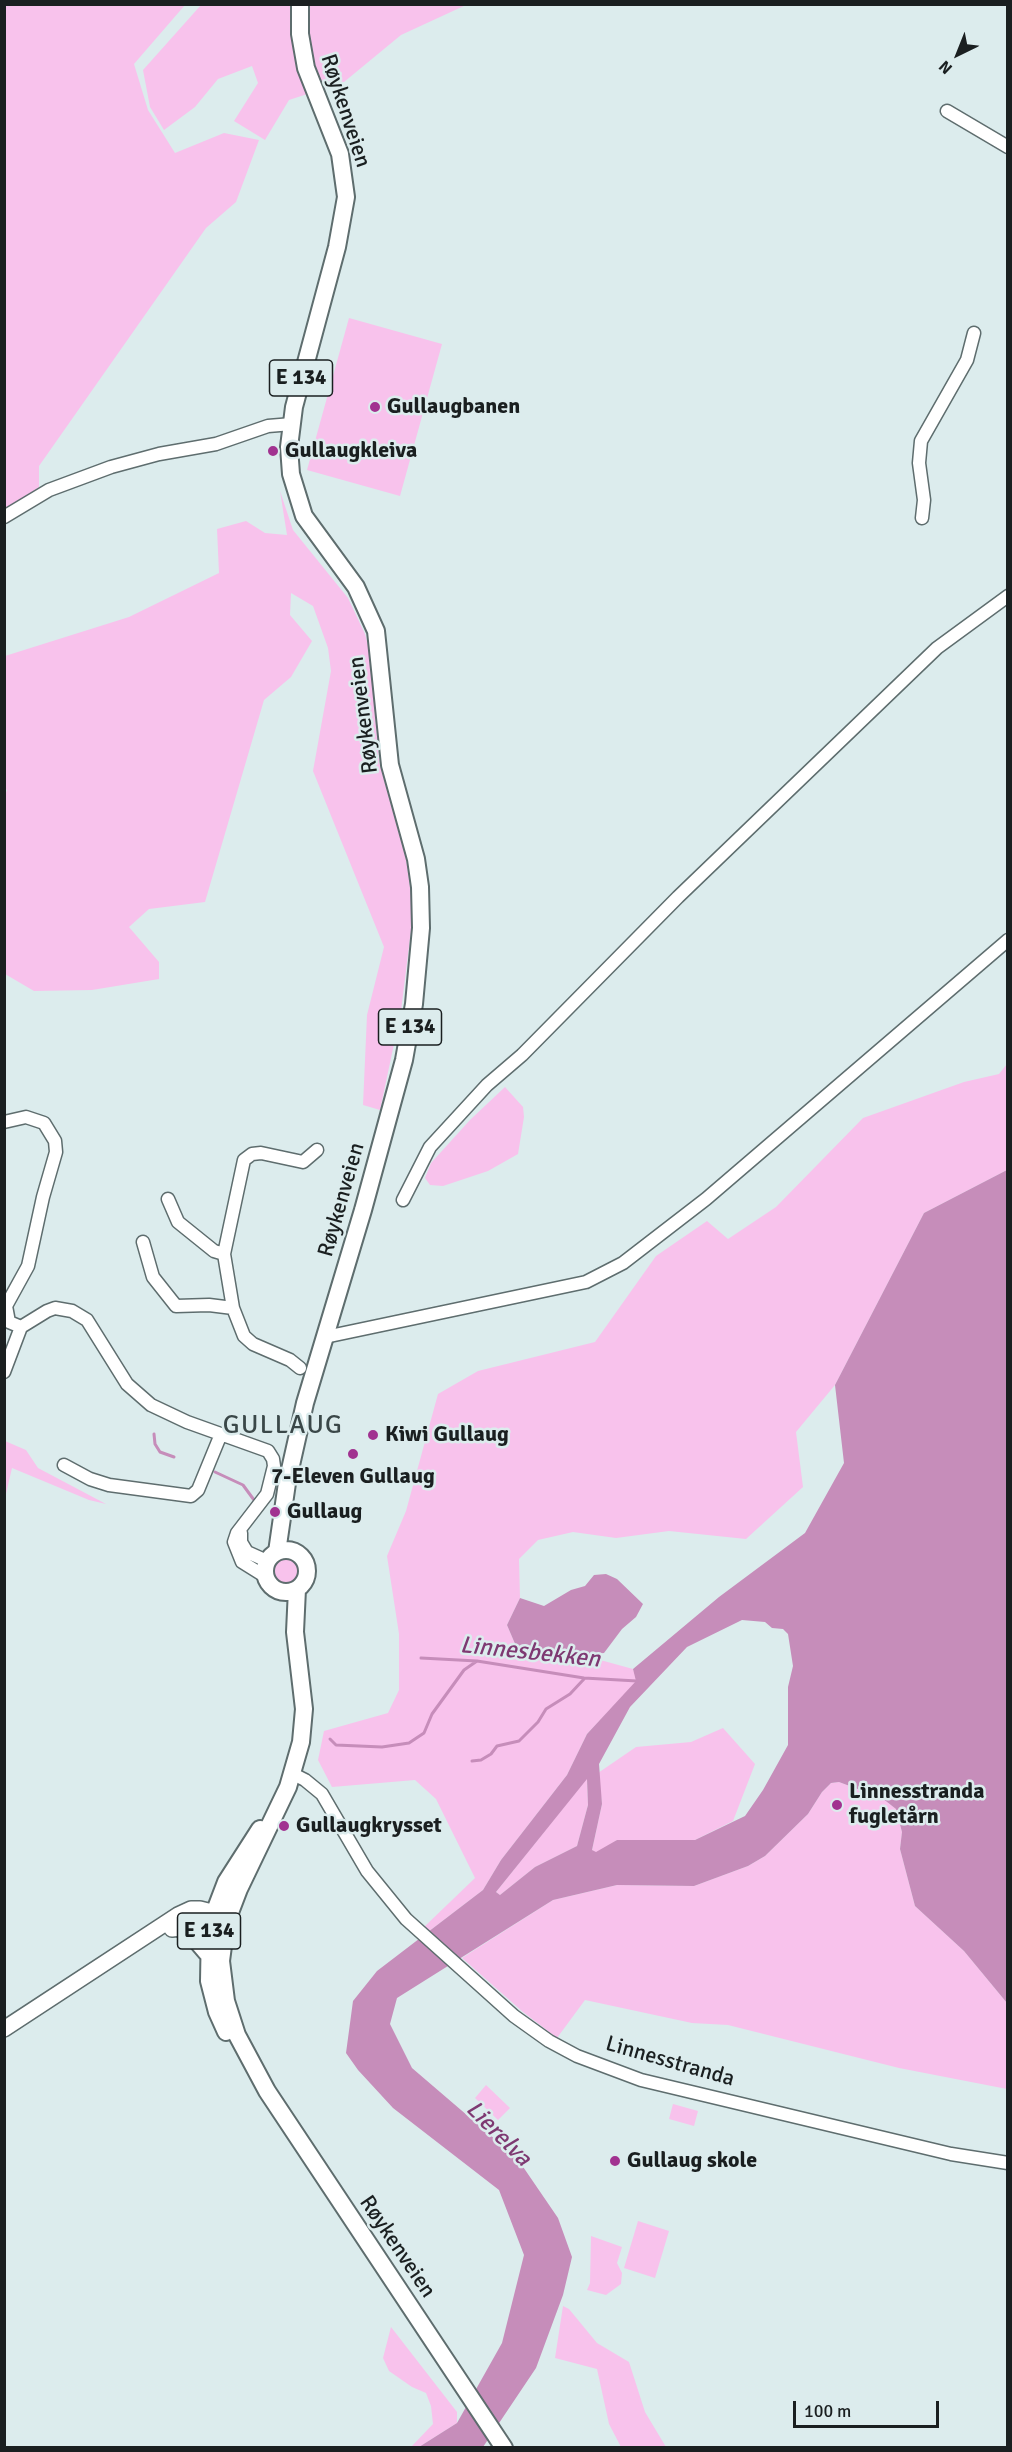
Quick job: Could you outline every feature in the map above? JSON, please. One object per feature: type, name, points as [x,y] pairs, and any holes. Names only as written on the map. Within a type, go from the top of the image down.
[{"type":"highway","name":"Røykenveien","points":[[270,1563],[285,1511],[296,1439],[404,1060],[417,974],[422,906],[416,859],[390,765],[376,631],[356,587],[316,536],[298,504],[289,459],[292,424],[337,247],[346,197],[340,154],[306,68],[300,34],[300,4]]},
{"type":"highway","name":"Røykenveien","points":[[285,1511],[294,1551]]},
{"type":"highway","points":[[270,1563],[294,1551]]},
{"type":"highway","name":"E 134","points":[[294,1551],[303,1558],[307,1569],[305,1581],[297,1589]]},
{"type":"highway","name":"E 134","points":[[270,1563],[271,1586],[279,1591]]},
{"type":"highway","name":"Røykenveien","points":[[297,1589],[295,1632],[304,1709],[301,1742],[293,1774],[283,1799],[232,1870],[207,1953],[210,1993],[231,2040],[254,2071],[501,2444]]},
{"type":"highway","points":[[279,1591],[297,1589]]},
{"type":"highway","name":"Røykenveien","points":[[279,1591],[295,1632]]},
{"type":"highway","name":"Røykenveien","points":[[216,1920],[226,2001],[237,2035],[254,2071]]},
{"type":"highway","name":"E 134","points":[[180,1928],[195,1939],[207,1953]]},
{"type":"main road","points":[[4,2029],[149,1936],[166,1922],[190,1909],[216,1920]]},
{"type":"main road","points":[[149,1936],[216,1920]]},
{"type":"street","points":[[947,111],[1008,147]]},
{"type":"street","points":[[922,518],[924,500],[919,463],[921,441],[967,360],[974,333]]},
{"type":"street","points":[[4,517],[49,489],[102,470],[159,454],[216,444],[268,426],[292,424]]},
{"type":"street","points":[[403,1200],[430,1147],[486,1085],[522,1055],[678,897],[937,648],[1008,596]]},
{"type":"street","points":[[326,1336],[586,1282],[623,1263],[706,1199],[1008,940]]},
{"type":"street","points":[[4,1122],[26,1117],[44,1123],[55,1141],[56,1152],[42,1197],[28,1266],[6,1306],[9,1322],[21,1326]]},
{"type":"street","points":[[300,1368],[290,1360],[253,1344],[240,1328],[232,1308],[224,1254],[244,1160],[252,1154],[261,1153],[303,1162],[317,1150]]},
{"type":"street","points":[[168,1199],[178,1222],[214,1251],[224,1254]]},
{"type":"street","points":[[143,1242],[153,1277],[176,1306],[209,1305],[232,1308]]},
{"type":"street","points":[[4,1372],[21,1326],[55,1308],[72,1311],[84,1317],[127,1384],[143,1399],[169,1415],[265,1449],[273,1459],[267,1494],[242,1528],[243,1547],[251,1556],[270,1563]]},
{"type":"street","points":[[64,1465],[90,1479],[109,1485],[191,1496],[198,1490],[220,1434]]},
{"type":"street","name":"Linnesstranda","points":[[293,1774],[322,1794],[373,1879],[420,1934],[513,2016],[549,2041],[626,2075],[855,2132],[951,2154],[1008,2163]]},
{"type":"shaded area","points":[[5,5],[185,5],[134,64],[148,110],[175,153],[224,133],[259,140],[236,202],[206,228],[39,466],[39,487],[5,512]]},
{"type":"shaded area","points":[[201,5],[466,5],[401,35],[344,82],[289,100],[265,140],[234,121],[258,83],[252,66],[218,79],[195,107],[164,130],[150,107],[143,70]]},
{"type":"shaded area","name":"Gullaugbanen","points":[[349,318],[442,344],[400,496],[307,470]]},
{"type":"shaded area","points":[[280,491],[293,530],[348,598],[365,634],[370,653],[379,762],[406,859],[412,922],[401,1011],[380,1110],[363,1105],[367,1015],[384,947],[313,771],[331,671],[328,648],[313,606],[291,593],[290,615],[312,641],[291,677],[264,700],[205,902],[149,909],[129,927],[159,962],[159,979],[92,990],[34,991],[5,974],[4,798],[7,790],[4,787],[5,656],[129,617],[219,573],[217,529],[246,521],[265,533],[287,535]]},
{"type":"shaded area","points":[[1007,1064],[1007,1170],[924,1213],[835,1385],[796,1432],[803,1487],[746,1539],[669,1531],[616,1538],[573,1532],[538,1540],[519,1559],[520,1598],[507,1625],[516,1646],[582,1655],[633,1669],[637,1681],[587,1734],[567,1775],[501,1860],[483,1890],[428,1932],[423,1928],[475,1878],[436,1799],[415,1780],[332,1787],[318,1760],[324,1731],[388,1713],[399,1690],[399,1634],[387,1556],[406,1511],[438,1394],[478,1371],[595,1342],[656,1256],[707,1221],[728,1239],[776,1207],[863,1118],[964,1082],[999,1074]]},
{"type":"shaded area","points":[[505,1087],[523,1107],[524,1117],[518,1154],[488,1171],[443,1186],[430,1185],[425,1178],[431,1163],[470,1120]]},
{"type":"shaded area","points":[[1007,1170],[1007,2003],[964,1951],[915,1906],[900,1849],[902,1832],[896,1809],[882,1798],[839,1782],[831,1783],[822,1792],[808,1814],[765,1856],[748,1866],[694,1886],[617,1885],[553,1900],[397,1998],[390,2024],[412,2068],[517,2158],[558,2218],[572,2257],[563,2295],[536,2368],[483,2447],[419,2447],[457,2423],[502,2343],[524,2255],[499,2190],[393,2108],[358,2070],[346,2053],[353,2001],[377,1971],[483,1890],[501,1860],[567,1775],[587,1734],[636,1681],[633,1669],[719,1597],[805,1533],[844,1463],[835,1385],[924,1213]],"holes":[[[742,1620],[765,1622],[772,1628],[783,1629],[788,1634],[793,1666],[788,1687],[788,1745],[763,1790],[745,1816],[695,1840],[617,1840],[596,1852],[592,1850],[602,1804],[599,1764],[630,1707],[687,1647]],[[587,1779],[588,1805],[577,1846],[535,1867],[500,1895],[496,1892]]]},
{"type":"shaded area","points":[[5,1441],[26,1450],[38,1468],[106,1504],[89,1500],[12,1468],[5,1498]]},
{"type":"shaded area","points":[[287,1559],[296,1563],[300,1572],[296,1581],[287,1585],[278,1581],[274,1572],[278,1563]]},
{"type":"shaded area","points":[[606,1574],[617,1579],[643,1604],[636,1617],[622,1629],[604,1653],[582,1655],[516,1646],[507,1625],[520,1598],[544,1606],[571,1590],[585,1586],[594,1575]]},
{"type":"shaded area","points":[[723,1728],[755,1764],[733,1821],[695,1840],[617,1840],[596,1853],[592,1850],[602,1804],[598,1773],[636,1747],[691,1742]]},
{"type":"shaded area","points":[[587,1778],[588,1805],[577,1846],[535,1867],[500,1895],[496,1892]]},
{"type":"shaded area","points":[[839,1782],[882,1798],[896,1809],[902,1832],[900,1849],[915,1906],[964,1951],[1007,2003],[1007,2089],[899,2068],[728,2025],[692,2023],[585,2000],[557,2038],[523,2012],[462,1958],[553,1900],[617,1885],[694,1886],[748,1866],[765,1856],[808,1814],[822,1792],[831,1783]]},
{"type":"shaded area","points":[[486,2085],[510,2108],[498,2120],[475,2098]]},
{"type":"shaded area","points":[[673,2104],[698,2111],[694,2126],[669,2119]]},
{"type":"shaded area","points":[[638,2221],[669,2231],[655,2278],[624,2268]]},
{"type":"shaded area","points":[[591,2236],[622,2247],[617,2263],[622,2273],[621,2284],[606,2295],[587,2290],[590,2283]]},
{"type":"shaded area","points":[[563,2306],[569,2309],[597,2343],[629,2362],[645,2412],[666,2447],[621,2447],[609,2424],[597,2369],[555,2358]]},
{"type":"shaded area","points":[[391,2327],[457,2412],[457,2423],[419,2447],[411,2447],[433,2424],[431,2406],[426,2393],[412,2387],[389,2371],[383,2358]]},
{"type":"waterway","name":"Linnesbekken","points":[[154,1434],[155,1444],[160,1452],[174,1457]]},
{"type":"waterway","name":"Linnesbekken","points":[[215,1472],[243,1485],[254,1500]]},
{"type":"waterway","name":"Linnesbekken","points":[[421,1658],[477,1661],[584,1678],[637,1681]]},
{"type":"waterway","points":[[330,1739],[336,1745],[382,1747],[409,1743],[424,1733],[432,1714],[464,1670],[477,1661]]},
{"type":"waterway","points":[[472,1761],[481,1760],[491,1754],[497,1746],[519,1741],[538,1722],[546,1709],[570,1694],[584,1679]]},
{"type":"place","name":"Gullaugbanen","points":[[375,407]]},
{"type":"place","name":"Gullaugkleiva","points":[[273,451]]},
{"type":"place","name":"Kiwi Gullaug","points":[[373,1435]]},
{"type":"place","name":"7-Eleven Gullaug","points":[[353,1454]]},
{"type":"place","name":"Gullaug","points":[[275,1512]]},
{"type":"place","name":"Linnesstranda fugletårn","points":[[837,1805]]},
{"type":"place","name":"Gullaugkrysset","points":[[284,1826]]},
{"type":"place","name":"Gullaug skole","points":[[615,2161]]},
{"type":"district","name":"GULLAUG","points":[[283,1426]]},
{"type":"water label","name":"Lierelva","points":[[498,2134]]}]
